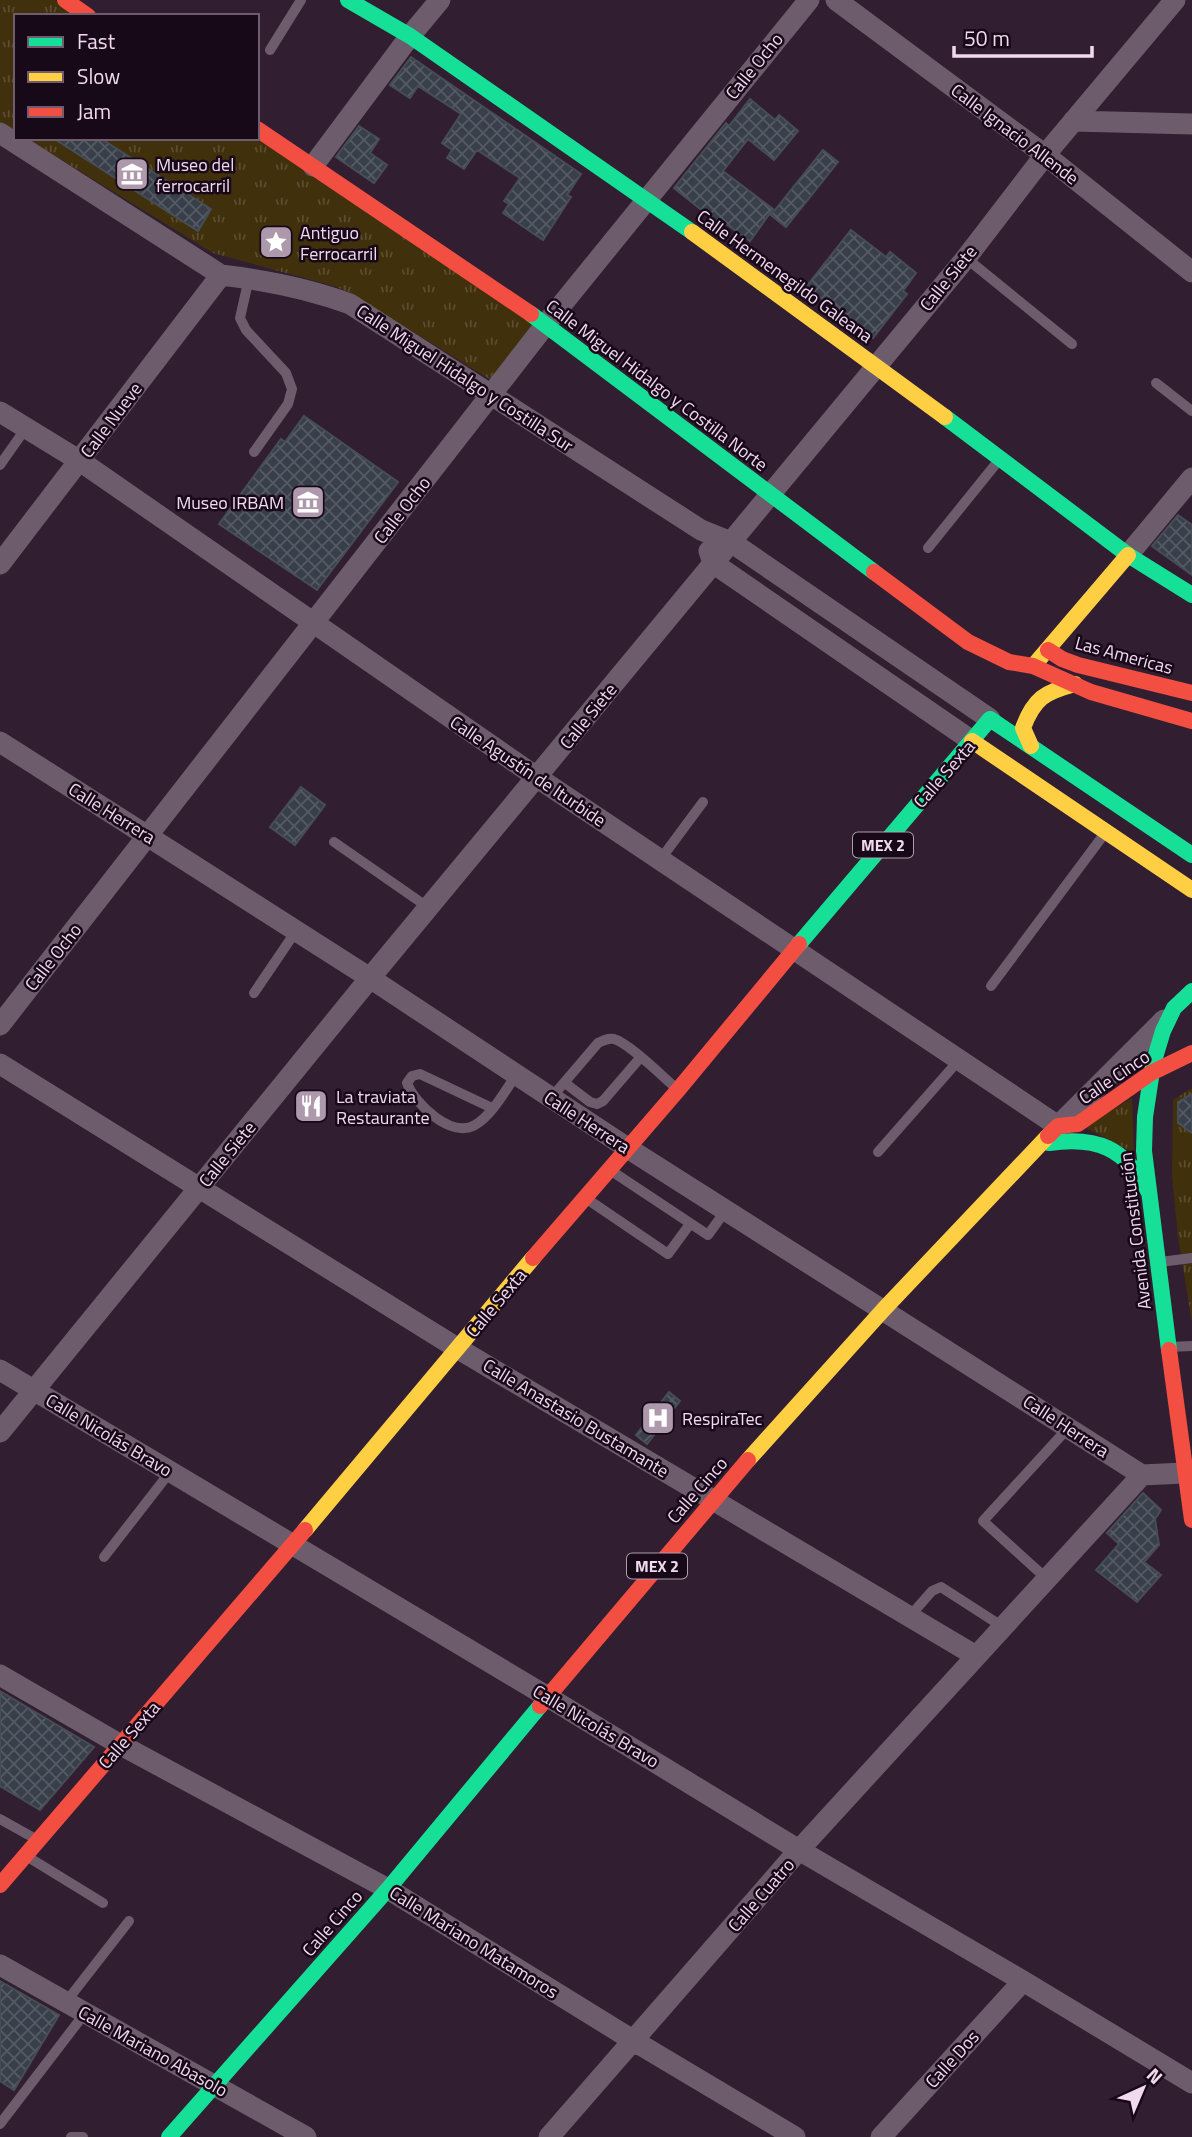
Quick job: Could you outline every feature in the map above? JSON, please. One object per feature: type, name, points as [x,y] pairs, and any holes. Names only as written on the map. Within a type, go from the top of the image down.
[{"type":"main road","points":[[65,0],[85,14]]},
{"type":"main road","name":"Calle Hermenegildo Galeana","points":[[348,0],[410,36],[646,199],[876,365],[1128,555],[1192,595]]},
{"type":"main road","name":"Calle Miguel Hidalgo y Costilla Norte","points":[[259,130],[546,324],[770,496],[968,642],[1009,662],[1033,666]]},
{"type":"main road","points":[[1128,555],[1033,666],[1091,692],[1192,721]]},
{"type":"main road","name":"Las Americas","points":[[1048,650],[1078,665],[1192,692]]},
{"type":"main road","points":[[1031,746],[1023,728],[1034,702],[1053,690],[1075,684]]},
{"type":"main road","points":[[990,719],[1192,855]]},
{"type":"main road","name":"Calle Sexta","points":[[0,1885],[292,1545],[990,719]]},
{"type":"main road","points":[[972,741],[1192,890]]},
{"type":"main road","points":[[1106,831],[1123,811]]},
{"type":"main road","name":"Avenida Constitución","points":[[1192,991],[1170,1013],[1151,1073],[1144,1129],[1148,1191],[1192,1520]]},
{"type":"main road","name":"Calle Cinco","points":[[169,2137],[388,1889],[713,1499],[884,1309],[1058,1126],[1078,1124],[1151,1073],[1192,1053]]},
{"type":"main road","points":[[1058,1126],[1077,1140]]},
{"type":"main road","points":[[1041,1144],[1077,1140],[1107,1146],[1121,1154],[1141,1177],[1148,1191]]},
{"type":"street","points":[[313,166],[440,0]]},
{"type":"street","name":"Calle Ocho","points":[[0,1025],[546,324],[809,0]]},
{"type":"street","name":"Calle Ignacio Allende","points":[[836,0],[1045,155],[1192,272]]},
{"type":"street","name":"Calle Siete","points":[[0,1432],[370,978],[966,258],[1045,155],[1175,0]]},
{"type":"street","points":[[1073,121],[1192,124]]},
{"type":"street","name":"Calle Miguel Hidalgo y Costilla Sur","points":[[0,133],[221,275],[249,278],[350,304],[701,530],[731,542],[990,719]]},
{"type":"street","name":"Calle Nueve","points":[[0,564],[221,275]]},
{"type":"street","name":"Calle Agustín de Iturbide","points":[[0,412],[80,461],[538,778],[1058,1126]]},
{"type":"street","points":[[1128,555],[1192,478]]},
{"type":"street","points":[[701,530],[713,562],[972,741]]},
{"type":"street","points":[[818,636],[833,613]]},
{"type":"street","name":"Calle Herrera","points":[[0,742],[370,978],[516,1075],[558,1090],[626,1147],[1142,1475]]},
{"type":"street","points":[[1058,1126],[1170,1013]]},
{"type":"street","name":"Calle Anastasio Bustamante","points":[[0,1064],[457,1348],[976,1656]]},
{"type":"street","name":"Calle Nicolás Bravo","points":[[0,1370],[1192,2083]]},
{"type":"street","points":[[1142,1475],[1184,1473]]},
{"type":"street","name":"Calle Cuatro","points":[[549,2137],[799,1850],[1142,1475]]},
{"type":"street","name":"Calle Mariano Matamoros","points":[[0,1675],[121,1745],[388,1889],[795,2137]]},
{"type":"street","name":"Calle Mariano Abasolo","points":[[0,1965],[306,2137]]},
{"type":"street","name":"Calle Dos","points":[[881,2137],[1023,1981]]},
{"type":"lane","points":[[270,50],[302,0]]},
{"type":"lane","points":[[966,258],[1072,344]]},
{"type":"lane","points":[[249,278],[240,318],[246,330],[286,373],[292,389],[288,404],[254,452]]},
{"type":"lane","points":[[1156,383],[1192,411]]},
{"type":"lane","points":[[0,465],[26,428]]},
{"type":"lane","points":[[929,548],[999,460]]},
{"type":"lane","points":[[660,860],[703,802]]},
{"type":"lane","points":[[991,986],[1106,831]]},
{"type":"lane","points":[[334,842],[429,908]]},
{"type":"lane","points":[[254,993],[296,931]]},
{"type":"lane","points":[[640,1058],[603,1101],[597,1104],[558,1090],[598,1043],[607,1039],[616,1039],[640,1058],[678,1090]]},
{"type":"lane","points":[[878,1152],[959,1060]]},
{"type":"lane","points":[[492,1108],[420,1074],[412,1076],[407,1083],[411,1094],[423,1108],[456,1127],[466,1128],[474,1125],[492,1108],[516,1075]]},
{"type":"lane","points":[[608,1169],[708,1236],[726,1210]]},
{"type":"lane","points":[[585,1197],[668,1254],[690,1224]]},
{"type":"lane","points":[[1157,1262],[1192,1258]]},
{"type":"lane","points":[[1169,1347],[1192,1346]]},
{"type":"lane","points":[[1047,1579],[983,1521],[1069,1427]]},
{"type":"lane","points":[[104,1557],[170,1472]]},
{"type":"lane","points":[[910,1616],[932,1591],[941,1587],[1003,1627]]},
{"type":"lane","points":[[0,1819],[38,1840]]},
{"type":"lane","points":[[25,1855],[103,1903]]},
{"type":"lane","points":[[66,2002],[128,1921]]},
{"type":"lane","points":[[2,2119],[85,2013]]},
{"type":"lane","points":[[71,2137],[83,2137]]},
{"type":"green space","points":[[0,0],[55,0],[76,14],[14,14],[14,131],[0,123]]},
{"type":"green space","points":[[259,139],[544,324],[491,380],[337,287],[213,253],[29,140]]},
{"type":"green space","points":[[1192,1088],[1192,1323],[1178,1237],[1172,1177],[1173,1100]]},
{"type":"green space","points":[[1132,1098],[1134,1153],[1084,1127]]},
{"type":"building","points":[[411,57],[581,174],[567,195],[571,197],[543,240],[503,213],[509,204],[504,201],[520,178],[477,150],[464,169],[447,158],[452,150],[442,143],[461,114],[418,86],[410,98],[390,85]]},
{"type":"building","points":[[750,99],[775,120],[779,115],[798,131],[774,160],[748,139],[723,171],[773,209],[750,241],[722,221],[719,224],[674,188],[726,123],[729,126]]},
{"type":"building","points":[[359,126],[379,139],[370,153],[387,165],[374,183],[336,157]]},
{"type":"building","name":"Museo del ferrocarril","points":[[56,140],[103,140],[211,209],[198,231]]},
{"type":"building","points":[[823,150],[838,162],[786,227],[771,215]]},
{"type":"building","points":[[851,230],[886,257],[890,252],[916,273],[903,291],[907,294],[873,338],[806,287]]},
{"type":"building","points":[[304,416],[398,482],[317,590],[219,524],[281,439],[285,442]]},
{"type":"building","points":[[1178,515],[1192,525],[1192,575],[1152,546]]},
{"type":"building","points":[[301,787],[325,805],[295,845],[270,827]]},
{"type":"building","points":[[1192,1094],[1192,1133],[1178,1123],[1178,1102]]},
{"type":"building","name":"RespiraTec","points":[[669,1392],[680,1401],[647,1444],[636,1435]]},
{"type":"building","points":[[1143,1493],[1161,1510],[1155,1519],[1159,1545],[1144,1562],[1161,1575],[1137,1602],[1096,1570],[1119,1544],[1107,1533]]},
{"type":"building","points":[[0,1691],[94,1747],[40,1810],[0,1786]]},
{"type":"building","points":[[0,1981],[59,2015],[14,2090],[0,2081]]},
{"type":"traffic: fast","points":[[348,0],[410,36],[692,232]]},
{"type":"traffic: fast","points":[[531,314],[874,572]]},
{"type":"traffic: fast","points":[[945,417],[1128,555],[1192,595]]},
{"type":"traffic: fast","points":[[799,944],[990,719],[1192,855]]},
{"type":"traffic: fast","points":[[1169,1350],[1144,1151],[1145,1117],[1153,1064],[1163,1031],[1174,1008],[1192,991]]},
{"type":"traffic: fast","points":[[1049,1143],[1081,1142],[1108,1148],[1130,1164],[1148,1191]]},
{"type":"traffic: fast","points":[[169,2137],[388,1889],[540,1706]]},
{"type":"traffic: slow","points":[[692,232],[945,417]]},
{"type":"traffic: slow","points":[[1035,664],[1128,555]]},
{"type":"traffic: slow","points":[[1031,746],[1023,728],[1036,703],[1056,690],[1075,684]]},
{"type":"traffic: slow","points":[[972,741],[1192,890]]},
{"type":"traffic: slow","points":[[748,1460],[884,1309],[1048,1136]]},
{"type":"traffic: slow","points":[[305,1530],[533,1258]]},
{"type":"traffic: jam","points":[[65,0],[85,14]]},
{"type":"traffic: jam","points":[[259,130],[531,314]]},
{"type":"traffic: jam","points":[[874,572],[968,642],[1009,662],[1033,666],[1091,692],[1192,721]]},
{"type":"traffic: jam","points":[[1048,650],[1078,665],[1192,693]]},
{"type":"traffic: jam","points":[[533,1258],[799,944]]},
{"type":"traffic: jam","points":[[1048,1136],[1058,1126],[1078,1124],[1151,1073],[1192,1053]]},
{"type":"traffic: jam","points":[[1169,1350],[1192,1520]]},
{"type":"traffic: jam","points":[[540,1706],[748,1460]]},
{"type":"traffic: jam","points":[[0,1885],[305,1530]]},
{"type":"place","name":"Museo del ferrocarril","points":[[132,174]]},
{"type":"place","name":"Antiguo Ferrocarril","points":[[276,242]]},
{"type":"place","name":"Museo IRBAM","points":[[308,502]]},
{"type":"place","name":"La traviata Restaurante","points":[[311,1106]]},
{"type":"place","name":"RespiraTec","points":[[658,1418]]}]
